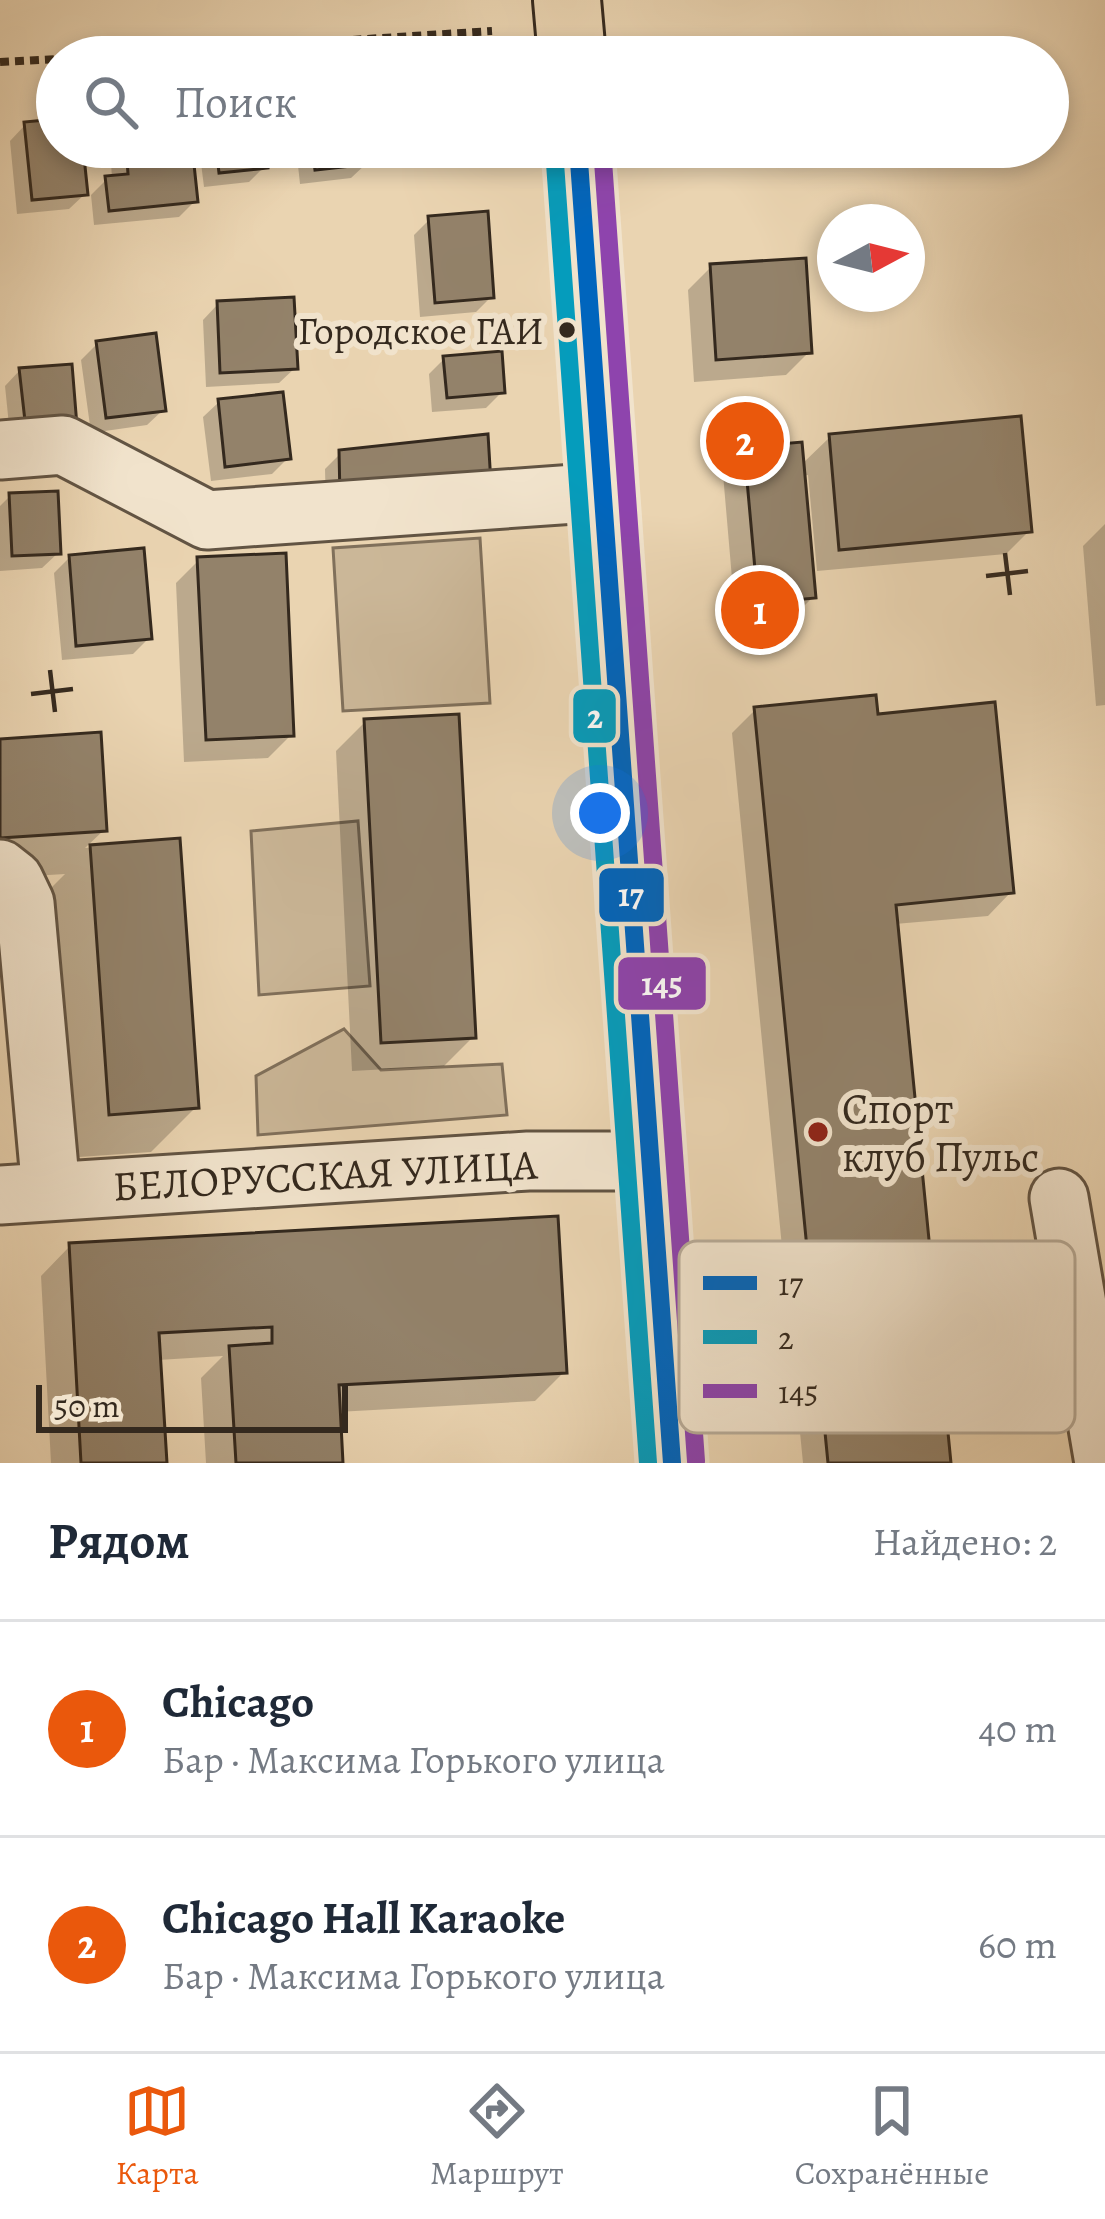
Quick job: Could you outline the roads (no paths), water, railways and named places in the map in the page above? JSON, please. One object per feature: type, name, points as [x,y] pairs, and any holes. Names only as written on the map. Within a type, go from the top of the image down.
[{"type":"main road","points":[[567,0],[570,36]]},
{"type":"main road","points":[[579,168],[672,1463]]},
{"type":"street","points":[[0,450],[63,445],[208,520],[602,492]]},
{"type":"street","points":[[0,869],[14,880],[25,903],[25,1193]]},
{"type":"street","name":"БЕЛОРУССКАЯ УЛИЦА","points":[[25,1193],[528,1161],[650,1161]]},
{"type":"street","points":[[1059,1198],[1066,1241]]},
{"type":"street","points":[[1075,1292],[1104,1463]]},
{"type":"place","name":"Городское ГАИ","points":[[567,330]]},
{"type":"place","name":"Chicago Hall Karaoke","points":[[745,441]]},
{"type":"place","name":"Chicago","points":[[760,610]]},
{"type":"place","name":"Спорт клуб Пульс","points":[[818,1132]]}]
